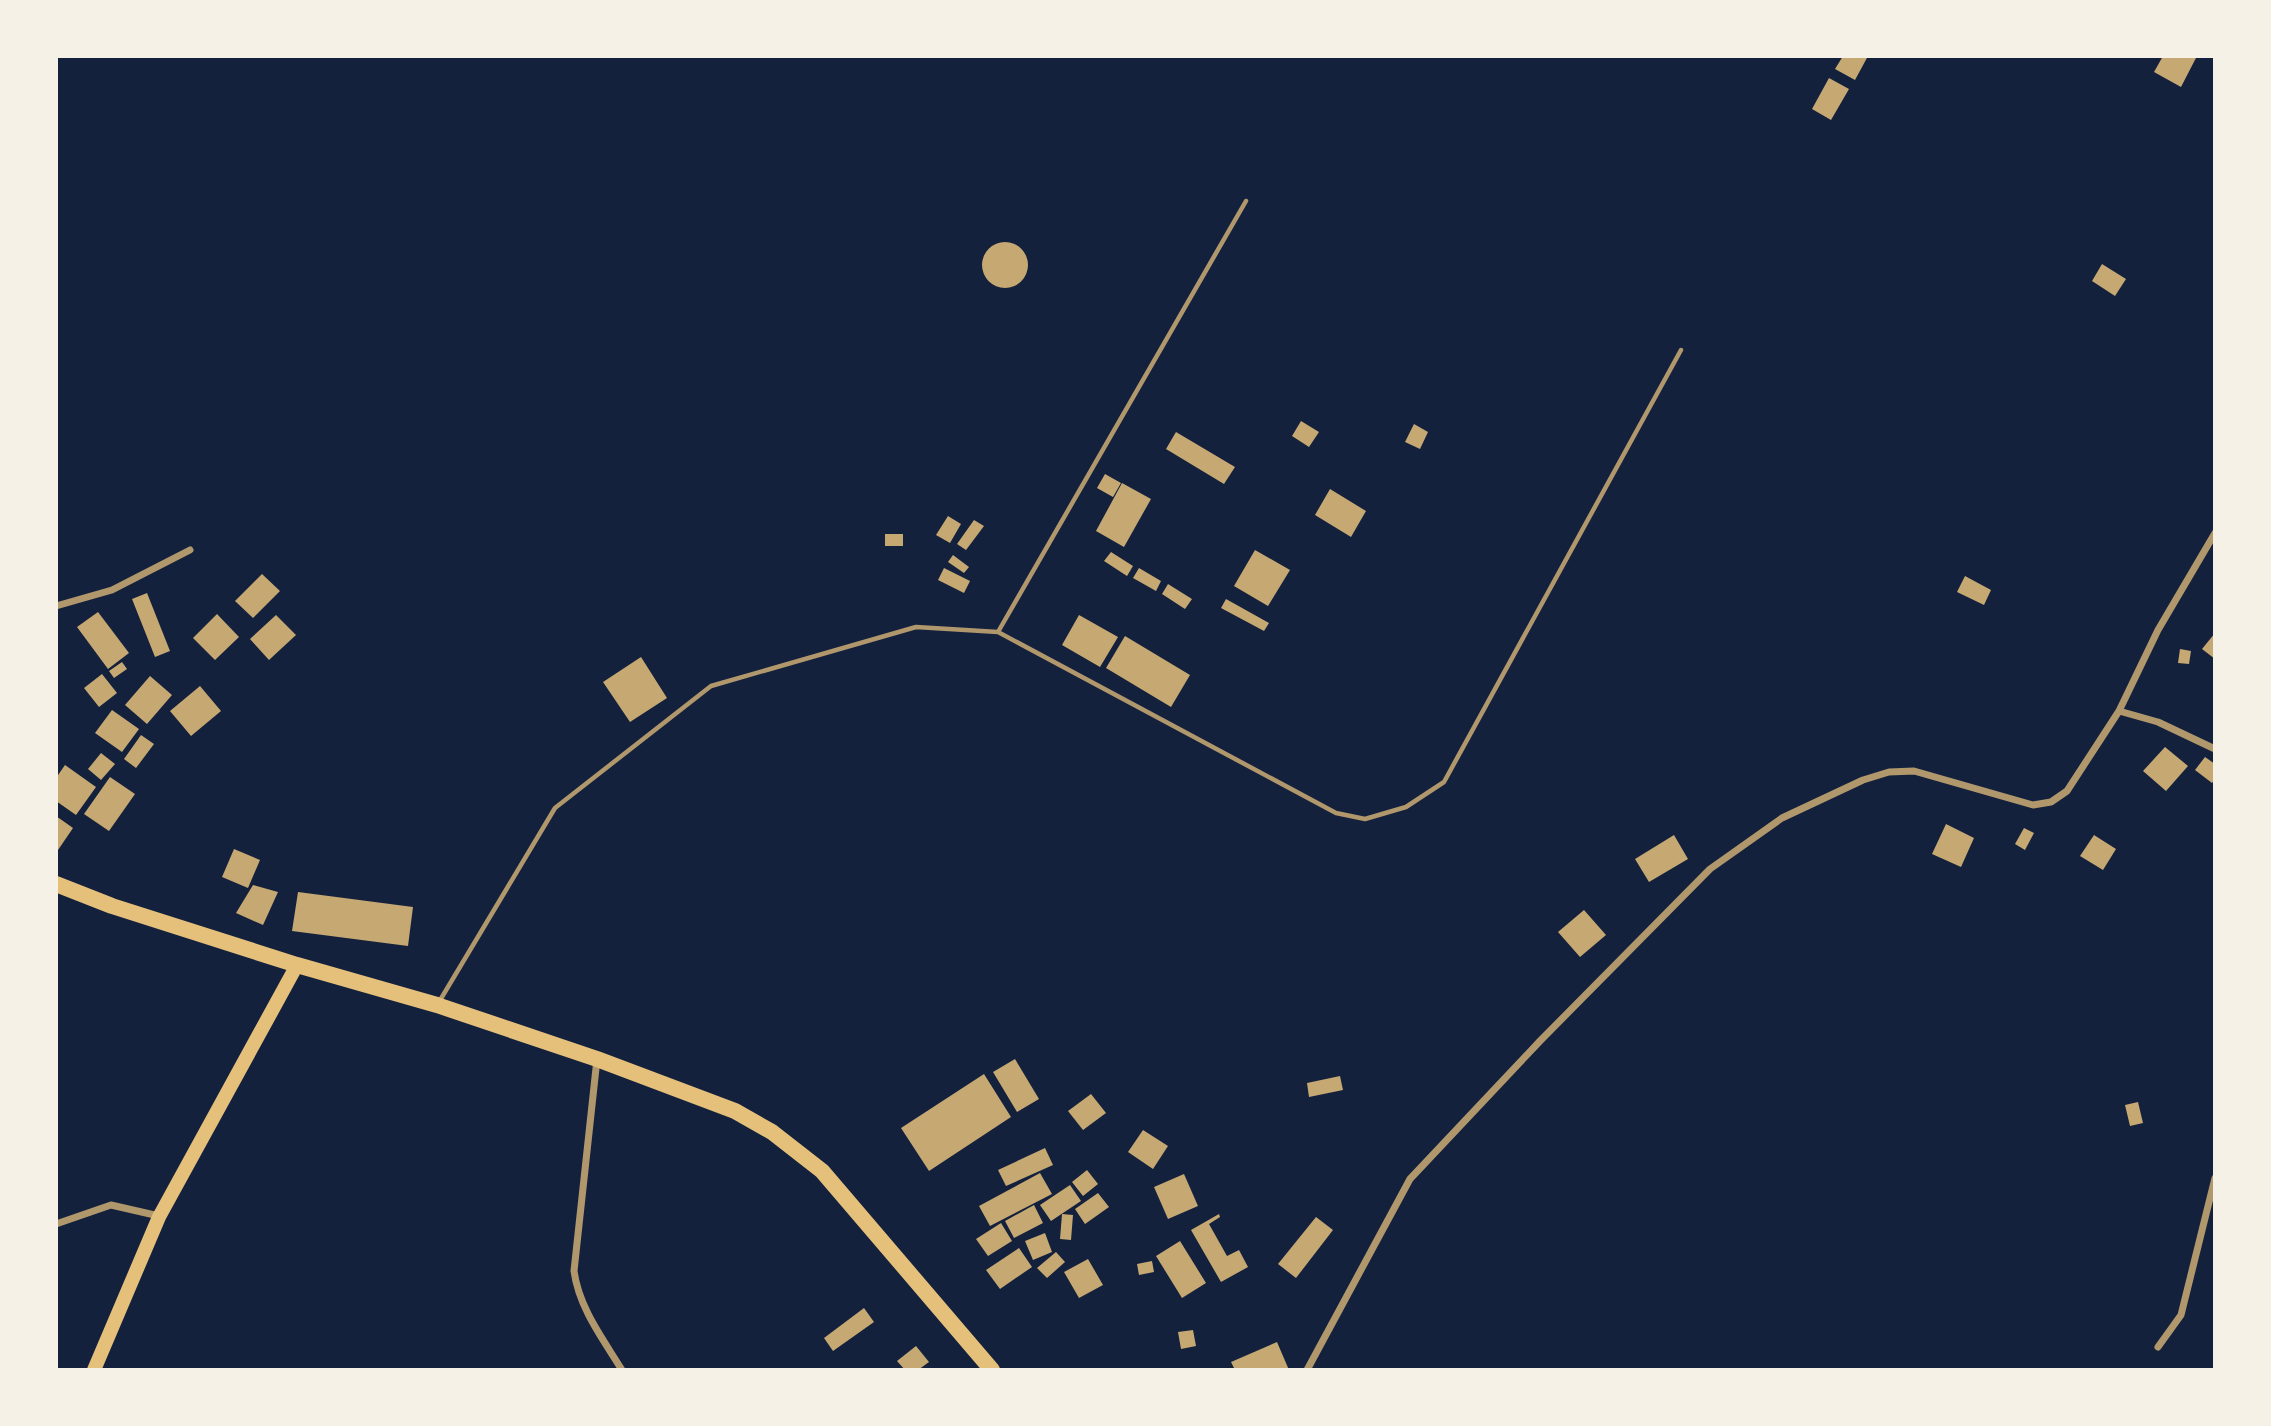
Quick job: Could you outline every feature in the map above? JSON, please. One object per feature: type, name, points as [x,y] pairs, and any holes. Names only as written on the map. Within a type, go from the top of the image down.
[{"type":"highway","points":[[56,884],[112,906],[297,965],[438,1006],[597,1059],[735,1111],[772,1132],[822,1171],[992,1370]]},
{"type":"main road","points":[[94,1370],[159,1217],[297,965]]},
{"type":"street","points":[[1307,1370],[1410,1179],[1540,1041],[1710,869],[1782,818],[1863,780],[1889,772],[1914,771],[2033,805],[2051,802],[2067,791],[2119,710],[2158,630],[2215,533]]},
{"type":"street","points":[[56,606],[111,590],[190,550]]},
{"type":"street","points":[[2119,710],[2158,722],[2215,749]]},
{"type":"street","points":[[597,1059],[574,1271],[576,1288],[584,1308],[622,1370]]},
{"type":"street","points":[[2158,1347],[2181,1315],[2215,1178]]},
{"type":"street","points":[[56,1224],[111,1205],[159,1217]]},
{"type":"lane","points":[[998,632],[1246,201]]},
{"type":"lane","points":[[438,1006],[555,808],[711,686],[916,627],[998,632],[1336,813],[1365,819],[1406,807],[1444,782],[1681,350]]},
{"type":"building","points":[[1843,56],[1868,56],[1855,80],[1835,69]]},
{"type":"building","points":[[2163,56],[2197,56],[2181,87],[2154,72]]},
{"type":"building","points":[[1829,78],[1849,89],[1831,120],[1812,109]]},
{"type":"building","points":[[1005,242],[1021,249],[1028,265],[1021,281],[1005,288],[989,281],[982,265],[989,249]]},
{"type":"building","points":[[2102,264],[2126,279],[2115,296],[2092,281]]},
{"type":"building","points":[[1301,421],[1319,432],[1309,447],[1292,436]]},
{"type":"building","points":[[1414,424],[1428,432],[1420,449],[1405,442]]},
{"type":"building","points":[[1176,432],[1235,467],[1224,484],[1166,449]]},
{"type":"building","points":[[1105,474],[1121,483],[1113,497],[1097,488]]},
{"type":"building","points":[[1122,483],[1151,499],[1124,547],[1096,531]]},
{"type":"building","points":[[1330,489],[1366,511],[1351,537],[1315,515]]},
{"type":"building","points":[[948,516],[961,524],[950,543],[936,535]]},
{"type":"building","points":[[974,520],[984,526],[966,550],[957,544]]},
{"type":"building","points":[[885,534],[903,534],[903,546],[885,546]]},
{"type":"building","points":[[1255,550],[1290,570],[1268,606],[1234,586]]},
{"type":"building","points":[[1111,552],[1133,566],[1127,576],[1104,561]]},
{"type":"building","points":[[953,555],[969,567],[964,573],[948,562]]},
{"type":"building","points":[[944,568],[970,581],[964,593],[938,580]]},
{"type":"building","points":[[1139,568],[1161,581],[1156,591],[1133,578]]},
{"type":"building","points":[[262,574],[280,591],[253,618],[235,601]]},
{"type":"building","points":[[1965,576],[1991,590],[1984,605],[1957,592]]},
{"type":"building","points":[[1168,584],[1192,599],[1185,609],[1162,594]]},
{"type":"building","points":[[147,593],[170,651],[155,657],[132,599]]},
{"type":"building","points":[[1226,599],[1269,623],[1264,631],[1221,608]]},
{"type":"building","points":[[98,612],[129,653],[108,669],[77,627]]},
{"type":"building","points":[[217,614],[239,637],[215,660],[193,638]]},
{"type":"building","points":[[276,615],[296,635],[269,660],[250,639]]},
{"type":"building","points":[[1079,615],[1118,637],[1100,667],[1062,645]]},
{"type":"building","points":[[2215,633],[2215,659],[2202,649]]},
{"type":"building","points":[[1125,636],[1190,675],[1171,707],[1106,668]]},
{"type":"building","points":[[2180,649],[2191,651],[2189,664],[2178,663]]},
{"type":"building","points":[[641,657],[667,698],[630,722],[603,682]]},
{"type":"building","points":[[122,662],[127,669],[114,678],[109,671]]},
{"type":"building","points":[[102,674],[117,693],[99,707],[84,688]]},
{"type":"building","points":[[150,676],[172,695],[147,724],[125,705]]},
{"type":"building","points":[[200,686],[221,711],[191,736],[170,711]]},
{"type":"building","points":[[112,710],[139,729],[122,752],[95,733]]},
{"type":"building","points":[[141,735],[154,744],[136,768],[124,759]]},
{"type":"building","points":[[2165,747],[2188,766],[2166,791],[2143,771]]},
{"type":"building","points":[[101,753],[115,764],[101,780],[88,769]]},
{"type":"building","points":[[2205,757],[2215,764],[2215,779],[2212,783],[2195,770]]},
{"type":"building","points":[[65,765],[96,787],[76,815],[56,801],[56,778]]},
{"type":"building","points":[[110,777],[135,794],[109,831],[84,814]]},
{"type":"building","points":[[56,816],[73,828],[56,853]]},
{"type":"building","points":[[1946,824],[1974,838],[1961,867],[1932,854]]},
{"type":"building","points":[[2024,828],[2034,833],[2025,850],[2015,844]]},
{"type":"building","points":[[1674,835],[1688,859],[1649,882],[1635,859]]},
{"type":"building","points":[[2094,835],[2116,849],[2103,870],[2080,856]]},
{"type":"building","points":[[234,849],[260,860],[248,888],[222,877]]},
{"type":"building","points":[[253,885],[278,892],[263,925],[236,913]]},
{"type":"building","points":[[298,892],[413,907],[408,946],[292,931]]},
{"type":"building","points":[[1584,910],[1606,935],[1580,957],[1558,932]]},
{"type":"building","points":[[1015,1059],[1039,1099],[1017,1112],[993,1072]]},
{"type":"building","points":[[984,1074],[1011,1117],[929,1171],[901,1128]]},
{"type":"building","points":[[1340,1076],[1343,1090],[1309,1097],[1307,1083]]},
{"type":"building","points":[[1091,1094],[1106,1113],[1083,1130],[1068,1111]]},
{"type":"building","points":[[2138,1102],[2143,1123],[2130,1126],[2125,1105]]},
{"type":"building","points":[[1143,1130],[1168,1146],[1153,1169],[1128,1152]]},
{"type":"building","points":[[1045,1148],[1053,1165],[1006,1186],[998,1170]]},
{"type":"building","points":[[1087,1170],[1098,1184],[1083,1196],[1072,1182]]},
{"type":"building","points":[[1040,1173],[1052,1194],[990,1226],[979,1206]]},
{"type":"building","points":[[1184,1174],[1198,1206],[1168,1219],[1154,1187]]},
{"type":"building","points":[[1070,1185],[1081,1201],[1051,1221],[1040,1205]]},
{"type":"building","points":[[1098,1193],[1109,1207],[1085,1224],[1075,1209]]},
{"type":"building","points":[[1034,1205],[1043,1223],[1014,1238],[1005,1221]]},
{"type":"building","points":[[1062,1214],[1073,1215],[1071,1240],[1060,1239]]},
{"type":"building","points":[[1219,1214],[1220,1217],[1209,1224],[1227,1256],[1239,1250],[1248,1267],[1221,1282],[1191,1230]]},
{"type":"building","points":[[1316,1217],[1333,1230],[1296,1278],[1278,1264]]},
{"type":"building","points":[[1001,1223],[1012,1241],[988,1256],[976,1239]]},
{"type":"building","points":[[1045,1233],[1052,1252],[1033,1260],[1025,1241]]},
{"type":"building","points":[[1180,1241],[1206,1283],[1182,1298],[1156,1256]]},
{"type":"building","points":[[1019,1248],[1032,1267],[1000,1289],[986,1270]]},
{"type":"building","points":[[1056,1252],[1065,1262],[1047,1278],[1037,1268]]},
{"type":"building","points":[[1088,1259],[1103,1285],[1079,1298],[1064,1272]]},
{"type":"building","points":[[1152,1261],[1154,1272],[1139,1275],[1137,1264]]},
{"type":"building","points":[[864,1308],[874,1322],[833,1351],[824,1338]]},
{"type":"building","points":[[1193,1330],[1196,1346],[1181,1349],[1178,1332]]},
{"type":"building","points":[[1277,1342],[1289,1370],[1235,1370],[1231,1362]]},
{"type":"building","points":[[916,1346],[929,1362],[918,1370],[905,1370],[897,1361]]}]
